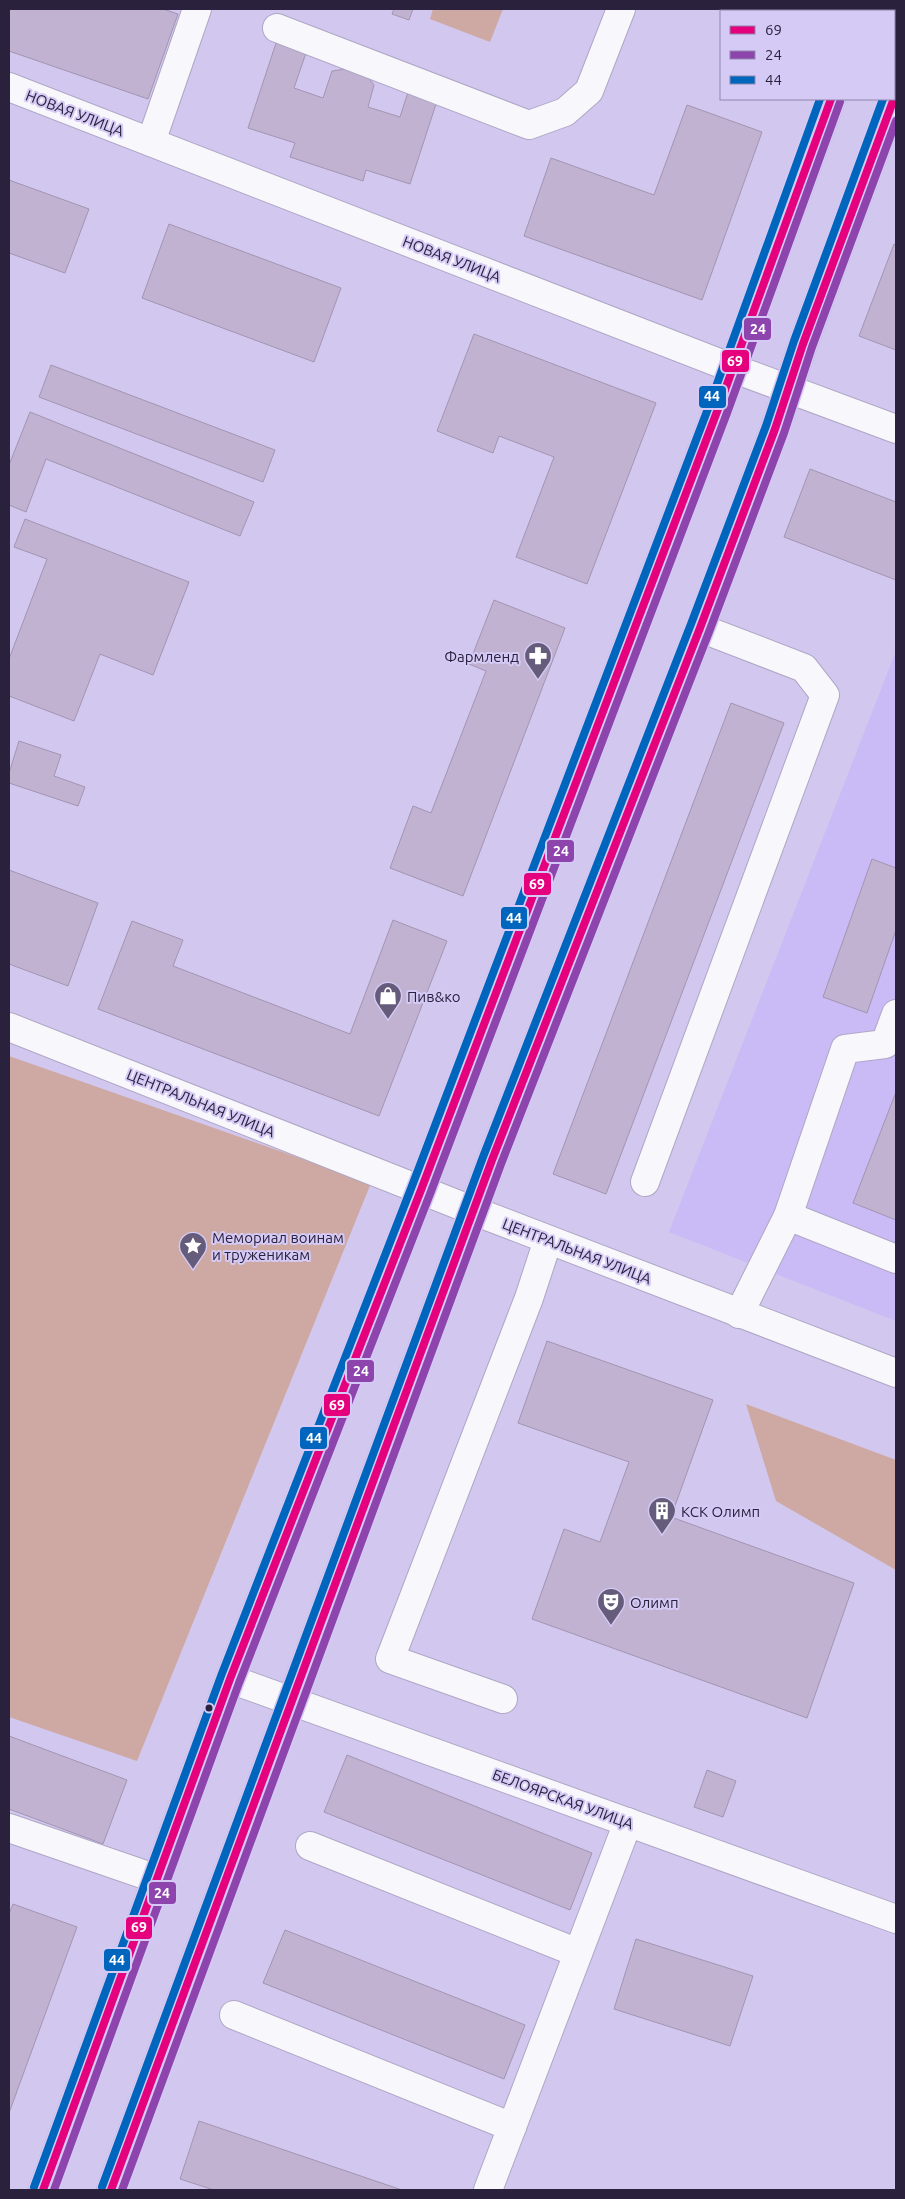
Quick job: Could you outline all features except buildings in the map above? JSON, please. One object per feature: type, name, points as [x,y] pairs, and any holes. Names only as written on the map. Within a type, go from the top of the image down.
[{"type":"street","points":[[151,142],[197,9]]},
{"type":"street","points":[[277,28],[529,125],[564,112],[590,91],[621,9]]},
{"type":"street","name":"НОВАЯ УЛИЦА","points":[[9,87],[732,368],[896,429]]},
{"type":"street","points":[[43,2190],[230,1679],[421,1190],[732,368],[831,100]]},
{"type":"street","points":[[111,2190],[496,1151],[700,628],[893,100]]},
{"type":"street","points":[[645,1182],[825,695],[804,668],[700,628]]},
{"type":"street","points":[[740,1314],[788,1216],[845,1049],[885,1044],[896,1014]]},
{"type":"street","name":"ЦЕНТРАЛЬНАЯ УЛИЦА","points":[[9,1027],[548,1240],[896,1373]]},
{"type":"street","points":[[788,1216],[896,1259]]},
{"type":"street","points":[[503,1698],[390,1659],[528,1298],[548,1240]]},
{"type":"street","name":"БЕЛОЯРСКАЯ УЛИЦА","points":[[230,1679],[896,1919]]},
{"type":"street","points":[[488,2190],[628,1822]]},
{"type":"street","points":[[9,1828],[157,1879]]},
{"type":"street","points":[[310,1846],[578,1953]]},
{"type":"street","points":[[234,2015],[512,2127]]},
{"type":"shaded area","points":[[433,9],[503,9],[490,42],[430,19]]},
{"type":"shaded area","points":[[896,651],[896,1321],[669,1232]]},
{"type":"shaded area","points":[[9,1056],[371,1183],[137,1761],[9,1717]]},
{"type":"shaded area","points":[[746,1404],[896,1460],[896,1570],[776,1501]]},
{"type":"transit line","name":"44","points":[[34,2187],[221,1676],[412,1186],[709,406],[820,100]]},
{"type":"transit line","name":"69","points":[[43,2190],[230,1679],[421,1190],[718,409],[831,100]]},
{"type":"transit line","name":"44","points":[[102,2187],[483,1157],[691,624],[766,426],[794,341],[883,100]]},
{"type":"transit line","name":"69","points":[[111,2190],[492,1160],[700,628],[775,429],[803,344],[893,100]]},
{"type":"transit line","name":"24","points":[[54,2190],[239,1683],[430,1194],[727,413],[840,102]]},
{"type":"transit line","name":"24","points":[[122,2190],[501,1164],[709,632],[784,433],[812,347],[896,121]]},
{"type":"place","name":"Фармленд","points":[[538,680]]},
{"type":"place","name":"Пив&ко","points":[[388,1020]]},
{"type":"place","name":"Мемориал воинам и труженикам","points":[[193,1270]]},
{"type":"place","name":"КСК Олимп","points":[[662,1535]]},
{"type":"place","name":"Олимп","points":[[611,1626]]}]
